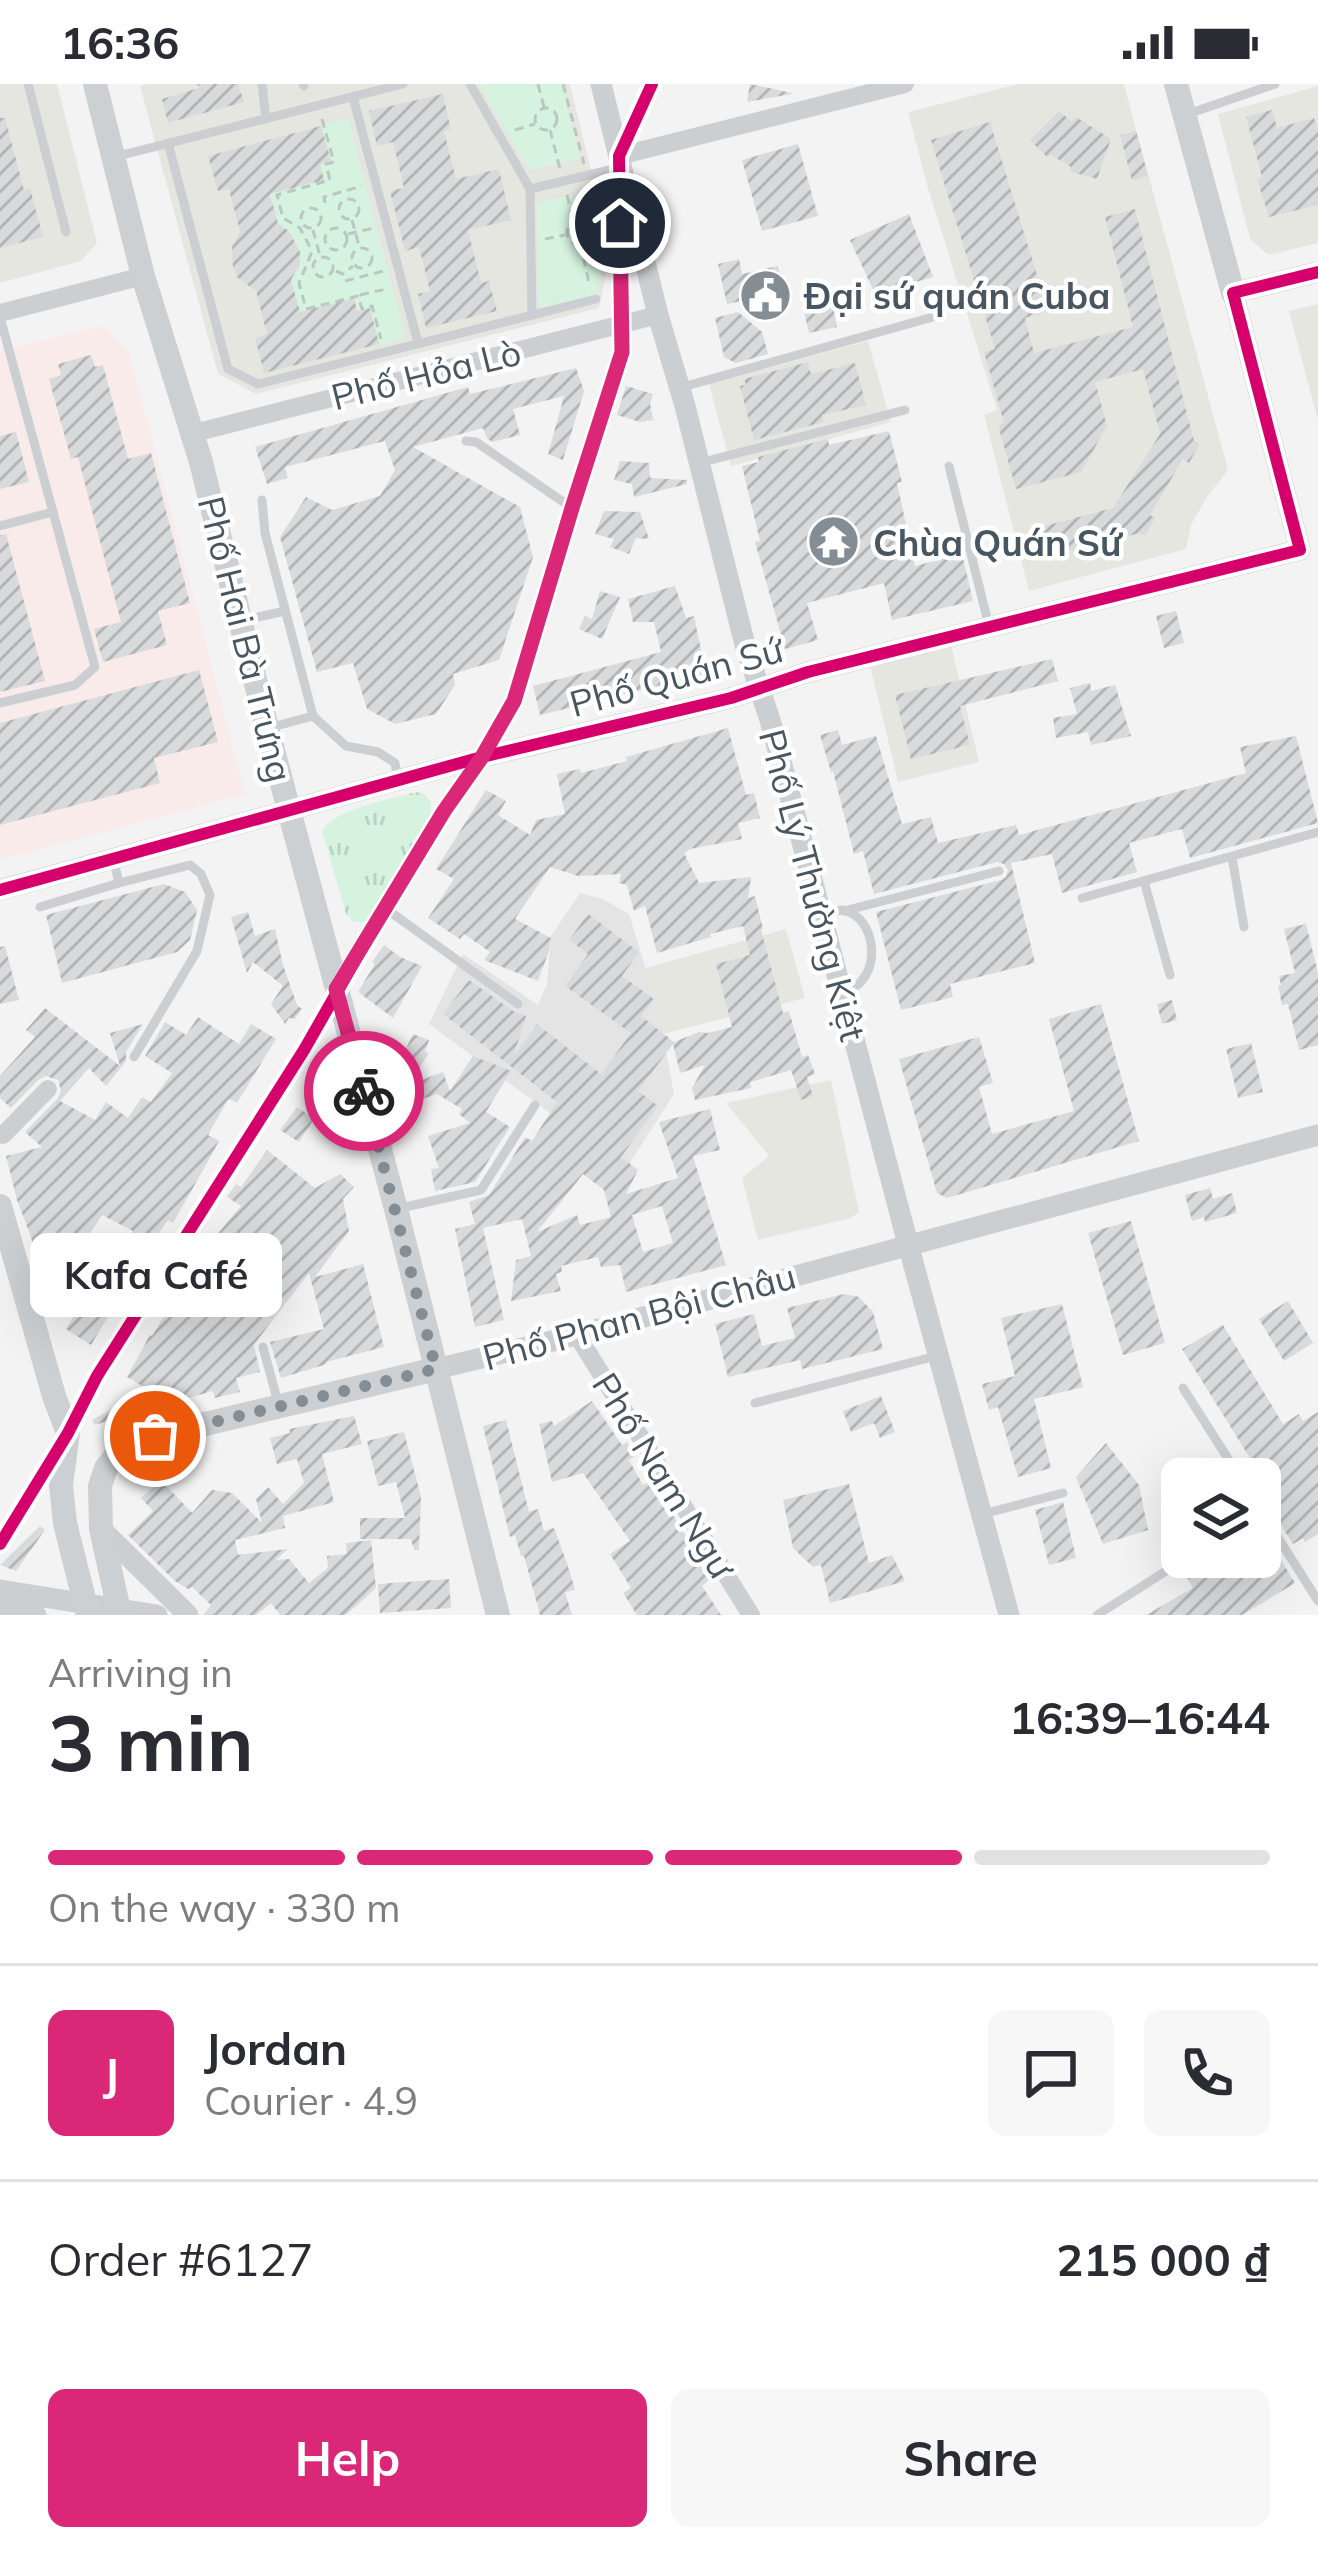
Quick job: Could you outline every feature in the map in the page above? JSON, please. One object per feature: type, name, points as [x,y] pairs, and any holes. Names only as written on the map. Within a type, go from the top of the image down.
[{"type":"main road","name":"Phố Hai Bà Trưng","points":[[95,84],[143,276],[194,434],[498,1615]]},
{"type":"main road","points":[[1176,84],[1233,293]]},
{"type":"main road","points":[[0,1207],[11,1290],[68,1433],[61,1486],[86,1609]]},
{"type":"main road","name":"Phố Phan Bội Châu","points":[[119,1612],[101,1529],[100,1486],[106,1468],[123,1448],[155,1436],[436,1369]]},
{"type":"street","name":"Phố Lý Thường Kiệt","points":[[601,84],[746,645],[833,912],[842,993],[1010,1615]]},
{"type":"street","points":[[0,1544],[97,1376],[304,1050],[336,989],[514,701],[622,352],[620,164],[652,84]]},
{"type":"street","points":[[620,164],[902,84]]},
{"type":"street","points":[[1233,293],[1318,272]]},
{"type":"street","points":[[0,315],[143,276]]},
{"type":"street","name":"Phố Quán Sứ","points":[[0,890],[482,757],[731,698],[808,672],[1300,550],[1233,293]]},
{"type":"street","name":"Phố Hỏa Lò","points":[[194,434],[658,314]]},
{"type":"street","points":[[3,1135],[48,1089]]},
{"type":"street","name":"Phố Phan Bội Châu","points":[[436,1369],[1318,1135]]},
{"type":"street","name":"Phố Nam Ngư","points":[[577,1335],[751,1615]]},
{"type":"street","points":[[101,1529],[188,1615]]},
{"type":"street","points":[[0,1590],[86,1609],[157,1615]]},
{"type":"street","points":[[0,1609],[35,1615]]},
{"type":"lane","points":[[28,84],[66,232]]},
{"type":"lane","points":[[262,84],[266,118]]},
{"type":"lane","points":[[114,157],[403,84]]},
{"type":"lane","points":[[470,84],[530,189],[532,315]]},
{"type":"lane","points":[[1185,115],[1238,89],[1275,84]]},
{"type":"lane","points":[[353,97],[418,344]]},
{"type":"lane","points":[[168,143],[228,369],[258,384],[595,300]]},
{"type":"lane","points":[[530,189],[620,164]]},
{"type":"lane","points":[[0,315],[95,667],[75,686],[0,703]]},
{"type":"lane","points":[[680,388],[933,317]]},
{"type":"lane","points":[[700,463],[905,410]]},
{"type":"lane","points":[[466,441],[476,442],[572,508]]},
{"type":"lane","points":[[949,466],[989,626]]},
{"type":"lane","points":[[262,500],[265,532],[313,716],[346,746],[378,752],[395,764],[398,781]]},
{"type":"lane","points":[[0,526],[53,512]]},
{"type":"lane","points":[[241,620],[285,611]]},
{"type":"lane","points":[[268,728],[313,716]]},
{"type":"lane","points":[[1082,898],[1318,832]]},
{"type":"lane","points":[[1232,857],[1244,927]]},
{"type":"lane","points":[[113,858],[118,883]]},
{"type":"lane","points":[[40,907],[190,865],[200,874],[210,895],[197,951],[134,1058]]},
{"type":"lane","points":[[833,912],[999,871]]},
{"type":"lane","points":[[1144,881],[1170,975]]},
{"type":"lane","points":[[385,908],[518,1004]]},
{"type":"lane","points":[[833,912],[863,923],[873,959],[862,984],[842,993]]},
{"type":"lane","points":[[396,1209],[481,1190],[535,1105]]},
{"type":"lane","points":[[263,1347],[278,1406]]},
{"type":"lane","points":[[755,1403],[938,1355]]},
{"type":"lane","points":[[1184,1388],[1228,1458]]},
{"type":"lane","points":[[983,1514],[1063,1493]]},
{"type":"lane","points":[[1281,1543],[1318,1601]]},
{"type":"lane","points":[[1097,1615],[1161,1574]]},
{"type":"path","points":[[538,84],[544,109]]},
{"type":"path","points":[[563,84],[600,226],[588,229]]},
{"type":"path","points":[[313,228],[283,218],[277,195],[330,180],[326,164],[334,162],[319,106]]},
{"type":"path","points":[[553,111],[555,125],[550,130],[536,124],[537,113],[553,111]]},
{"type":"path","points":[[556,118],[571,114]]},
{"type":"path","points":[[498,134],[536,124]]},
{"type":"path","points":[[550,130],[574,223]]},
{"type":"path","points":[[326,203],[324,197],[376,183]]},
{"type":"path","points":[[338,206],[346,199],[356,201],[358,213],[352,219]]},
{"type":"path","points":[[326,203],[338,206]]},
{"type":"path","points":[[313,228],[326,203]]},
{"type":"path","points":[[338,206],[341,216],[352,219]]},
{"type":"path","points":[[320,212],[304,210],[302,226],[314,272],[328,276],[332,262],[320,257]]},
{"type":"path","points":[[352,219],[359,248]]},
{"type":"path","points":[[574,223],[588,229],[580,243],[571,242],[567,235],[574,223]]},
{"type":"path","points":[[346,235],[387,225]]},
{"type":"path","points":[[334,227],[346,235],[345,246],[339,250],[325,242],[334,227]]},
{"type":"path","points":[[313,228],[320,257]]},
{"type":"path","points":[[530,242],[567,235]]},
{"type":"path","points":[[309,245],[325,242]]},
{"type":"path","points":[[580,243],[595,300]]},
{"type":"path","points":[[355,265],[364,268],[372,262],[371,252],[359,248]]},
{"type":"path","points":[[355,265],[352,255],[359,248]]},
{"type":"path","points":[[320,257],[299,283],[306,309],[403,284]]},
{"type":"path","points":[[343,274],[355,265]]},
{"type":"path","points":[[343,274],[345,281],[398,268]]},
{"type":"path","points":[[333,270],[343,274]]},
{"type":"path","points":[[358,296],[362,309],[372,306],[384,352]]},
{"type":"shaded area","points":[[0,84],[57,84],[97,243],[81,261],[0,283]]},
{"type":"shaded area","points":[[570,84],[611,253],[599,308],[256,394],[218,374],[140,86]]},
{"type":"shaded area","points":[[1019,84],[1124,84],[1228,470],[1191,525],[1186,549],[1029,591],[984,415],[997,410],[908,112]]},
{"type":"shaded area","points":[[1318,86],[1318,243],[1268,255],[1250,239],[1218,114]]},
{"type":"shaded area","points":[[1318,304],[1318,421],[1289,311]]},
{"type":"shaded area","points":[[104,326],[129,352],[245,794],[0,860],[0,350]]},
{"type":"shaded area","points":[[868,341],[891,422],[731,466],[709,384]]},
{"type":"shaded area","points":[[951,645],[979,762],[898,782],[870,665]]},
{"type":"shaded area","points":[[580,893],[629,914],[658,1008],[674,1094],[626,1169],[429,1024],[463,954],[538,1005],[547,984],[551,936]]},
{"type":"shaded area","points":[[786,929],[805,998],[663,1034],[645,968]]},
{"type":"shaded area","points":[[831,1080],[859,1212],[851,1218],[758,1240],[742,1178],[769,1156],[726,1103]]},
{"type":"green space","points":[[479,84],[561,84],[580,158],[529,170]]},
{"type":"green space","points":[[348,118],[405,338],[379,345],[370,309],[357,311],[354,298],[300,312],[291,280],[298,249],[278,224],[270,194],[324,180],[320,164],[331,160],[321,126]]},
{"type":"green space","points":[[589,191],[605,255],[595,295],[539,311],[537,203]]},
{"type":"green space","points":[[416,792],[425,794],[431,814],[371,918],[352,921],[322,831],[351,810]]},
{"type":"building","points":[[197,84],[238,84],[244,102],[168,123],[162,99],[199,88]]},
{"type":"building","points":[[750,84],[792,93],[792,94],[747,102]]},
{"type":"building","points":[[443,94],[451,130],[444,131],[456,179],[499,169],[511,220],[468,230],[481,283],[489,281],[497,311],[426,328],[418,294],[430,291],[419,247],[405,251],[390,191],[404,188],[393,142],[377,146],[369,111]]},
{"type":"building","points":[[1272,110],[1277,128],[1314,118],[1318,205],[1269,217],[1246,117]]},
{"type":"building","points":[[1059,111],[1111,139],[1097,179],[1069,171],[1071,167],[1047,157],[1030,140]]},
{"type":"building","points":[[0,118],[5,118],[24,190],[30,188],[43,237],[0,248]]},
{"type":"building","points":[[990,122],[1048,311],[1025,318],[1034,353],[1133,327],[1105,217],[1135,209],[1194,441],[1200,444],[1189,463],[1183,459],[1150,515],[1155,518],[1145,536],[1140,533],[1049,556],[1041,527],[1113,508],[1160,434],[1143,369],[1095,382],[1107,426],[1081,472],[1016,489],[984,352],[995,349],[931,140]]},
{"type":"building","points":[[321,126],[331,161],[320,164],[324,180],[270,194],[278,224],[289,231],[300,252],[300,264],[291,280],[300,312],[354,298],[357,311],[370,308],[379,344],[264,373],[255,338],[267,334],[256,291],[233,269],[232,247],[240,231],[229,189],[218,191],[208,156]]},
{"type":"building","points":[[1136,131],[1148,176],[1132,180],[1120,135]]},
{"type":"building","points":[[798,144],[818,216],[762,231],[742,160]]},
{"type":"building","points":[[909,214],[933,277],[875,294],[850,240]]},
{"type":"building","points":[[739,259],[742,274],[778,266],[784,292],[727,304],[718,264]]},
{"type":"building","points":[[829,288],[837,327],[809,333],[800,294]]},
{"type":"building","points":[[738,312],[762,332],[768,354],[736,363],[724,357],[715,318]]},
{"type":"building","points":[[91,355],[95,367],[103,365],[128,459],[151,453],[190,603],[158,611],[167,645],[103,662],[94,629],[121,622],[78,457],[71,459],[49,379],[61,375],[58,364]]},
{"type":"building","points":[[808,362],[811,374],[855,363],[866,405],[822,415],[824,422],[754,440],[740,386],[746,385],[744,379]]},
{"type":"building","points":[[576,368],[584,391],[563,460],[548,454],[564,396],[513,409],[520,435],[492,442],[483,428],[413,447],[520,507],[533,557],[499,660],[453,674],[455,685],[436,714],[395,724],[367,709],[353,663],[317,672],[280,537],[306,497],[332,510],[380,496],[395,470],[385,441],[285,467],[288,478],[267,484],[255,447],[468,387],[470,394]]},
{"type":"building","points":[[626,386],[653,394],[653,420],[640,422],[617,415]]},
{"type":"building","name":"Chùa Quán Sứ","points":[[889,431],[915,566],[962,554],[973,601],[892,620],[884,583],[807,603],[818,640],[785,649],[755,542],[760,541],[742,466],[759,462],[758,457],[828,439],[829,445]]},
{"type":"building","points":[[16,432],[29,482],[0,489],[0,436]]},
{"type":"building","points":[[620,461],[649,463],[650,478],[687,480],[687,484],[634,497],[632,484],[614,480]]},
{"type":"building","points":[[604,511],[640,512],[649,539],[636,538],[629,554],[610,547],[614,539],[595,534]]},
{"type":"building","points":[[6,534],[45,681],[0,692],[0,535]]},
{"type":"building","points":[[675,586],[686,618],[694,616],[706,674],[540,715],[533,686],[661,652],[654,622],[633,622],[628,599]]},
{"type":"building","points":[[600,591],[620,597],[602,639],[579,629],[585,616],[592,619]]},
{"type":"building","points":[[1176,611],[1184,643],[1164,648],[1156,616]]},
{"type":"building","points":[[1052,659],[1058,681],[960,706],[970,745],[911,759],[895,695]]},
{"type":"building","points":[[199,670],[218,742],[154,758],[160,783],[0,825],[0,723]]},
{"type":"building","points":[[1090,683],[1091,691],[1115,685],[1131,736],[1091,745],[1088,732],[1056,738],[1053,718],[1077,714],[1070,688]]},
{"type":"building","points":[[728,728],[746,795],[754,793],[760,818],[738,823],[742,839],[684,853],[699,883],[751,877],[748,898],[755,896],[783,1013],[789,1011],[802,1057],[808,1055],[815,1074],[807,1077],[813,1096],[801,1100],[791,1070],[750,1082],[751,1088],[695,1100],[692,1088],[705,1065],[680,1073],[673,1044],[638,1091],[658,1106],[621,1157],[638,1170],[626,1194],[678,1178],[659,1122],[710,1109],[720,1150],[693,1156],[726,1265],[626,1292],[620,1265],[601,1267],[598,1257],[561,1266],[562,1272],[556,1274],[561,1291],[511,1301],[516,1260],[531,1256],[522,1219],[483,1228],[504,1320],[475,1327],[455,1229],[475,1224],[469,1202],[489,1195],[525,1137],[532,1141],[557,1102],[443,1014],[469,980],[526,1016],[513,1057],[537,1024],[601,1074],[631,1033],[565,986],[588,954],[569,940],[588,914],[639,952],[622,976],[654,999],[641,1016],[674,1042],[732,1027],[716,964],[750,955],[743,926],[657,953],[645,906],[634,911],[627,885],[619,883],[621,874],[578,876],[550,867],[515,919],[551,938],[538,981],[484,960],[490,952],[428,918],[454,879],[436,869],[486,790],[506,801],[498,815],[530,835],[536,820],[565,814],[557,774],[580,769],[581,773],[627,761],[626,757]],"holes":[[[583,1174],[604,1190],[611,1217],[580,1225],[577,1215],[537,1232]],[[662,1206],[673,1243],[643,1252],[632,1215]]]},
{"type":"building","points":[[838,730],[842,745],[876,736],[902,824],[931,817],[938,843],[1016,825],[1019,835],[1246,773],[1240,747],[1296,736],[1318,823],[1190,858],[1182,829],[1129,843],[1137,872],[1062,893],[1052,854],[1011,863],[1035,963],[950,984],[953,997],[901,1010],[876,912],[1001,880],[1008,870],[997,862],[874,894],[863,851],[854,854],[820,735]]},
{"type":"building","points":[[164,884],[185,892],[197,910],[190,940],[177,952],[62,983],[46,915]]},
{"type":"building","points":[[248,912],[255,936],[275,929],[283,965],[302,1009],[285,1024],[271,1004],[283,986],[253,962],[247,973],[231,917]]},
{"type":"building","points":[[1306,924],[1318,973],[1318,1045],[1299,1050],[1288,1004],[1282,1005],[1278,986],[1279,976],[1295,973],[1284,929]]},
{"type":"building","points":[[384,945],[422,966],[393,1018],[358,992]]},
{"type":"building","points":[[5,946],[19,1000],[0,1004],[0,947]]},
{"type":"building","points":[[1172,1000],[1177,1020],[1162,1024],[1157,1004]]},
{"type":"building","points":[[1101,1004],[1139,1141],[947,1198],[937,1193],[899,1059],[979,1037],[993,1083],[979,1087],[992,1134],[1074,1111],[1049,1019]]},
{"type":"building","points":[[45,1008],[120,1066],[110,1033],[143,1024],[126,1052],[126,1061],[106,1086],[89,1068],[60,1101],[95,1120],[106,1102],[128,1118],[142,1097],[151,1102],[172,1073],[145,1056],[165,1022],[186,1035],[198,1017],[239,1044],[251,1024],[276,1039],[237,1103],[227,1101],[208,1135],[219,1141],[202,1172],[91,1345],[66,1329],[79,1308],[73,1305],[85,1284],[55,1266],[38,1271],[6,1156],[42,1147],[25,1132],[61,1091],[58,1080],[46,1076],[11,1108],[0,1098],[0,1076],[35,1037],[26,1030]],"holes":[[[102,1215],[133,1231],[114,1266],[95,1254],[89,1235]]]},
{"type":"building","points":[[413,1034],[429,1040],[425,1052],[429,1053],[419,1068],[401,1059]]},
{"type":"building","points":[[1251,1043],[1263,1092],[1238,1098],[1226,1049]]},
{"type":"building","points":[[473,1056],[511,1071],[486,1112],[510,1127],[475,1182],[435,1191],[431,1169],[439,1168],[428,1136],[470,1123],[459,1114],[462,1109],[437,1094],[414,1102],[408,1085],[443,1072],[450,1091]]},
{"type":"building","points":[[297,1107],[314,1119],[299,1142],[280,1130]]},
{"type":"building","points":[[267,1150],[315,1188],[340,1174],[354,1187],[343,1199],[349,1231],[315,1277],[363,1264],[384,1347],[281,1378],[270,1342],[324,1329],[309,1273],[252,1347],[260,1372],[236,1378],[240,1392],[215,1398],[213,1391],[94,1425],[92,1420],[147,1389],[127,1377],[204,1250],[241,1206],[227,1197],[236,1184],[241,1187]]},
{"type":"building","points":[[1210,1188],[1213,1199],[1232,1193],[1237,1213],[1192,1221],[1185,1195]]},
{"type":"building","points":[[1131,1221],[1165,1343],[1123,1355],[1088,1233]]},
{"type":"building","points":[[844,1294],[859,1297],[873,1312],[883,1349],[802,1369],[800,1360],[728,1377],[715,1324],[754,1314],[762,1346],[795,1338],[787,1308]]},
{"type":"building","points":[[1288,1301],[1313,1343],[1284,1361],[1259,1319]]},
{"type":"building","points":[[1062,1304],[1083,1387],[1034,1399],[1051,1468],[1018,1477],[998,1407],[989,1410],[982,1384],[1015,1376],[1001,1318]]},
{"type":"building","points":[[1223,1325],[1283,1424],[1299,1414],[1303,1421],[1318,1412],[1318,1534],[1293,1544],[1281,1525],[1281,1458],[1250,1458],[1182,1349]]},
{"type":"building","points":[[881,1396],[895,1432],[880,1438],[874,1423],[851,1432],[843,1411]]},
{"type":"building","points":[[592,1401],[622,1445],[627,1442],[635,1456],[629,1460],[643,1485],[647,1483],[673,1515],[704,1565],[709,1580],[702,1586],[721,1615],[637,1615],[623,1593],[631,1588],[610,1554],[630,1541],[583,1473],[552,1482],[539,1424],[552,1421],[554,1426]]},
{"type":"building","points":[[354,1416],[362,1444],[322,1454],[334,1502],[283,1516],[285,1528],[235,1540],[238,1555],[288,1549],[276,1560],[289,1559],[309,1583],[328,1568],[327,1556],[347,1554],[346,1543],[371,1540],[376,1588],[346,1615],[280,1615],[271,1603],[256,1615],[203,1615],[211,1605],[192,1587],[175,1581],[128,1535],[153,1511],[141,1498],[161,1480],[192,1513],[212,1490],[232,1493],[262,1523],[256,1499],[268,1487],[283,1504],[304,1483],[297,1459],[277,1464],[270,1438],[290,1433],[289,1429]]},
{"type":"building","points":[[506,1420],[529,1512],[538,1509],[544,1531],[554,1528],[567,1563],[575,1590],[565,1592],[572,1615],[540,1615],[524,1556],[515,1535],[510,1537],[483,1426]]},
{"type":"building","points":[[404,1432],[421,1497],[419,1550],[414,1550],[411,1539],[360,1539],[360,1518],[405,1518],[396,1482],[378,1486],[367,1441]]},
{"type":"building","points":[[1106,1443],[1139,1485],[1148,1530],[1103,1544],[1076,1477]]},
{"type":"building","points":[[849,1484],[869,1563],[892,1555],[905,1581],[830,1603],[821,1565],[813,1567],[793,1548],[783,1500]]},
{"type":"building","points":[[1063,1502],[1076,1558],[1049,1565],[1035,1510]]},
{"type":"building","points":[[40,1526],[45,1530],[16,1571],[0,1565]]},
{"type":"building","points":[[1281,1560],[1295,1583],[1242,1615],[1146,1615],[1193,1588],[1187,1578],[1281,1578]]},
{"type":"building","points":[[449,1579],[451,1608],[380,1613],[378,1584]]},
{"type":"cycle path","points":[[0,1544],[97,1376],[304,1050],[385,908],[514,701],[622,352],[619,156],[652,84]]},
{"type":"cycle path","points":[[0,890],[482,757],[731,698],[808,672],[1300,550],[1233,293],[1318,272]]},
{"type":"way so far","points":[[155,1436],[436,1369],[364,1091]]},
{"type":"place","name":"Đại sứ quán Cuba","points":[[765,295]]},
{"type":"place","name":"Chùa Quán Sứ","points":[[834,542]]},
{"type":"place","name":"Kafa Café","points":[[155,1436]]},
{"type":"route","points":[[364,1091],[336,989],[514,701],[622,352],[620,223]]}]
